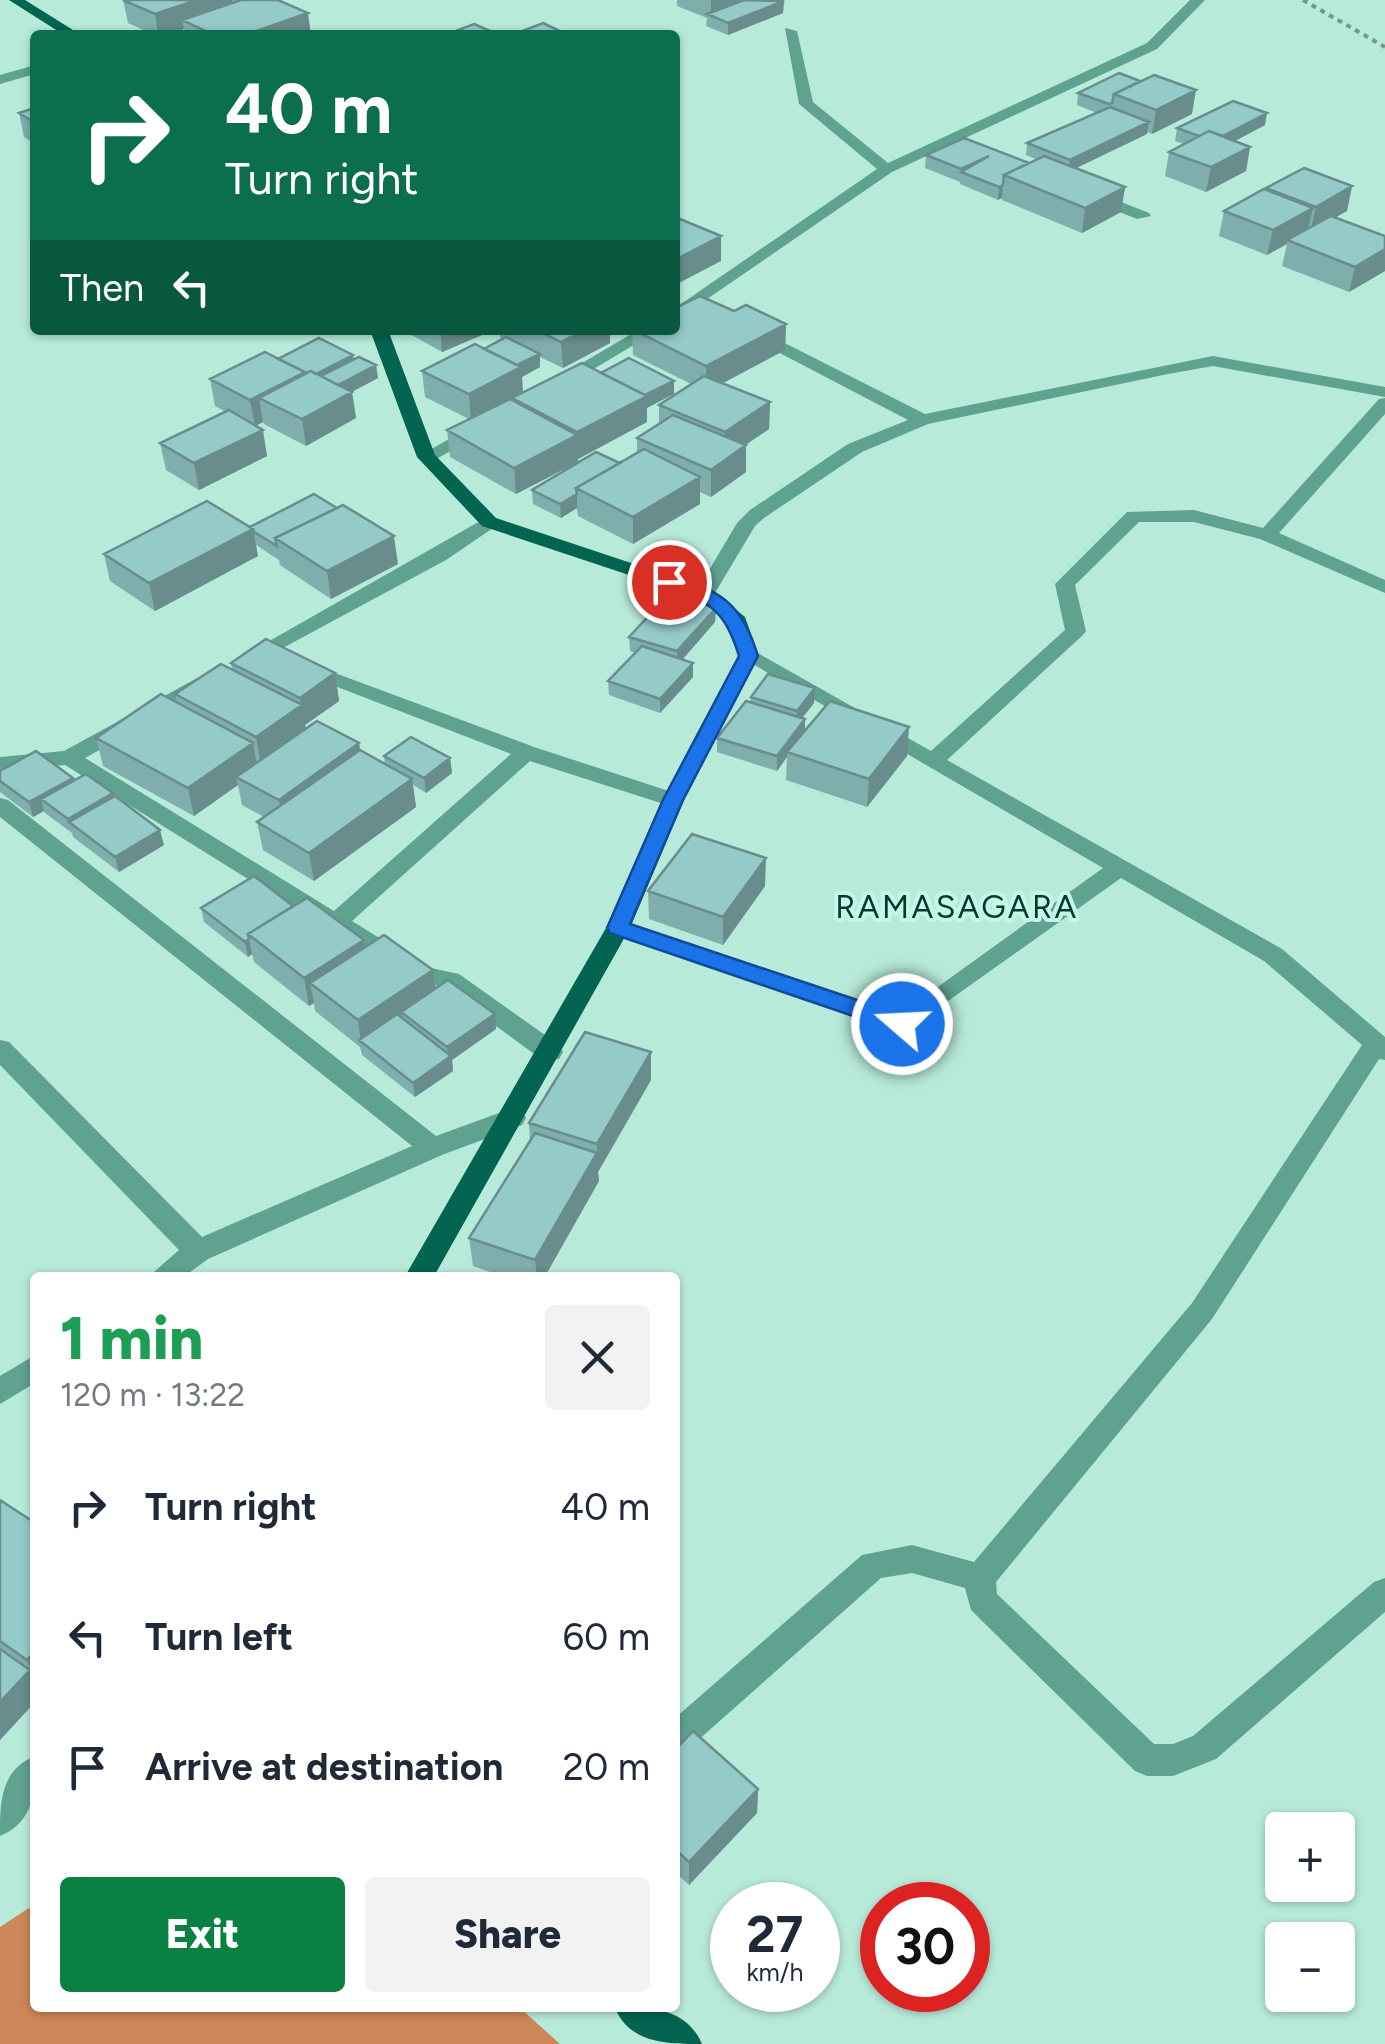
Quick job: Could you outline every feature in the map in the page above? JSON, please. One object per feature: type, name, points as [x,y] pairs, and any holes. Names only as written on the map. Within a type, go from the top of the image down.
[{"type":"main road","points":[[16,0],[66,30]]},
{"type":"main road","points":[[381,335],[426,457],[488,522],[705,594],[738,621],[749,656],[673,800],[618,928],[513,1118],[422,1272]]},
{"type":"main road","points":[[639,2012],[684,2044]]},
{"type":"street","points":[[680,313],[886,169],[1152,46],[1198,0]]},
{"type":"street","points":[[790,31],[806,104],[886,169]]},
{"type":"street","points":[[0,80],[30,71]]},
{"type":"street","points":[[948,140],[966,147]]},
{"type":"street","points":[[1072,188],[1142,216]]},
{"type":"street","points":[[697,304],[923,420]]},
{"type":"street","points":[[547,388],[641,335]]},
{"type":"street","points":[[705,594],[747,523],[758,514],[856,448],[923,420],[1214,361],[1385,392]]},
{"type":"street","points":[[1267,535],[1385,402]]},
{"type":"street","points":[[426,457],[495,418]]},
{"type":"street","points":[[934,760],[1076,631],[1065,584],[1134,516],[1194,516],[1267,535],[1385,587]]},
{"type":"street","points":[[0,764],[69,758],[439,556],[488,522]]},
{"type":"street","points":[[261,652],[526,752],[673,800]]},
{"type":"street","points":[[749,656],[1274,955],[1380,1048],[1202,1311],[980,1578],[982,1600],[1148,1760],[1173,1760],[1204,1748],[1385,1592]]},
{"type":"street","points":[[335,923],[526,752]]},
{"type":"street","points":[[69,758],[419,974],[450,980],[550,1052]]},
{"type":"street","points":[[0,780],[34,761]]},
{"type":"street","points":[[0,805],[433,1148]]},
{"type":"street","points":[[618,928],[902,1024],[1121,867]]},
{"type":"street","points":[[0,1049],[198,1251]]},
{"type":"street","points":[[169,1272],[198,1251],[433,1148],[513,1118]]},
{"type":"street","points":[[0,1392],[30,1371]]},
{"type":"street","points":[[680,1736],[873,1565],[912,1559],[980,1578]]},
{"type":"street","points":[[0,1819],[30,1779]]},
{"type":"path","points":[[1303,0],[1385,47]]},
{"type":"shaded area","points":[[30,1907],[30,2012],[524,2012],[560,2044],[0,2044],[0,1927]]},
{"type":"building","points":[[123,0],[197,0],[155,14]]},
{"type":"building","points":[[241,0],[278,0],[308,13],[259,30],[203,30],[182,20]]},
{"type":"building","points":[[744,0],[784,1],[728,23],[707,14]]},
{"type":"building","points":[[543,23],[558,30],[525,30]]},
{"type":"building","points":[[474,24],[488,30],[458,30]]},
{"type":"building","points":[[1119,73],[1140,81],[1114,94],[1112,103],[1078,93]]},
{"type":"building","points":[[1154,75],[1196,90],[1156,110],[1114,94]]},
{"type":"building","points":[[1233,101],[1267,113],[1223,136],[1209,131],[1199,136],[1177,128]]},
{"type":"building","points":[[1110,107],[1149,122],[1070,160],[1027,143]]},
{"type":"building","points":[[1209,131],[1250,147],[1211,167],[1169,152]]},
{"type":"building","points":[[964,138],[1029,163],[1004,175],[999,187],[961,172],[989,156],[961,169],[926,155]]},
{"type":"building","points":[[1044,156],[1125,187],[1085,208],[1004,175]]},
{"type":"building","points":[[1304,168],[1352,186],[1316,207],[1266,188]]},
{"type":"building","points":[[1264,189],[1313,208],[1273,230],[1224,211]]},
{"type":"building","points":[[1331,216],[1385,236],[1385,249],[1355,267],[1287,240]]},
{"type":"building","points":[[680,219],[721,236],[680,257]]},
{"type":"building","points":[[700,296],[734,311],[746,305],[786,324],[706,366],[644,335],[680,335],[680,306]]},
{"type":"building","points":[[547,335],[574,335],[561,342]]},
{"type":"building","points":[[506,337],[540,354],[517,365],[484,349]]},
{"type":"building","points":[[319,338],[353,355],[316,374],[305,374],[278,359]]},
{"type":"building","points":[[475,344],[521,367],[469,394],[422,371]]},
{"type":"building","points":[[265,352],[305,372],[250,400],[210,379]]},
{"type":"building","points":[[359,357],[376,365],[338,385],[321,376]]},
{"type":"building","points":[[629,358],[674,381],[645,395],[601,373]]},
{"type":"building","points":[[582,363],[647,396],[577,432],[512,398]]},
{"type":"building","points":[[311,371],[352,392],[302,419],[259,398]]},
{"type":"building","points":[[704,376],[770,402],[725,432],[659,405]]},
{"type":"building","points":[[510,399],[577,435],[514,468],[447,430]]},
{"type":"building","points":[[229,410],[263,430],[194,463],[160,443]]},
{"type":"building","points":[[673,415],[746,445],[711,470],[637,438]]},
{"type":"building","points":[[644,449],[700,477],[633,517],[576,488]]},
{"type":"building","points":[[596,452],[620,463],[576,488],[577,494],[560,504],[532,490]]},
{"type":"building","points":[[314,494],[337,508],[275,538],[277,546],[251,530],[250,527]]},
{"type":"building","points":[[207,501],[253,529],[149,583],[104,554]]},
{"type":"building","points":[[343,505],[394,536],[327,571],[275,538]]},
{"type":"building","points":[[669,594],[716,608],[677,651],[629,637]]},
{"type":"building","points":[[266,639],[335,673],[300,698],[231,663]]},
{"type":"building","points":[[642,646],[693,663],[660,699],[608,681]]},
{"type":"building","points":[[221,664],[302,705],[256,737],[175,694]]},
{"type":"building","points":[[768,674],[815,688],[797,711],[751,697]]},
{"type":"building","points":[[161,694],[253,743],[188,788],[96,738]]},
{"type":"building","points":[[746,701],[805,719],[777,756],[717,738]]},
{"type":"building","points":[[830,701],[909,727],[869,779],[787,752]]},
{"type":"building","points":[[317,721],[359,743],[279,800],[236,777]]},
{"type":"building","points":[[411,737],[450,758],[424,778],[384,756]]},
{"type":"building","points":[[360,750],[412,779],[309,853],[257,822]]},
{"type":"building","points":[[36,751],[73,778],[29,802],[0,781],[0,771]]},
{"type":"building","points":[[86,774],[113,793],[68,819],[41,799]]},
{"type":"building","points":[[115,796],[160,830],[115,857],[69,822]]},
{"type":"building","points":[[692,834],[766,858],[723,917],[648,891]]},
{"type":"building","points":[[254,876],[293,906],[248,934],[245,942],[201,908]]},
{"type":"building","points":[[307,898],[364,940],[304,978],[248,934]]},
{"type":"building","points":[[384,935],[433,970],[358,1020],[310,983]]},
{"type":"building","points":[[448,980],[495,1014],[447,1047],[401,1012]]},
{"type":"building","points":[[397,1014],[451,1056],[413,1083],[359,1040]]},
{"type":"building","points":[[585,1032],[651,1052],[597,1144],[529,1123]]},
{"type":"building","points":[[535,1133],[597,1153],[535,1260],[469,1238]]},
{"type":"building","points":[[0,1500],[30,1520],[30,1657],[27,1660],[0,1641]]},
{"type":"building","points":[[0,1649],[30,1670],[0,1702]]},
{"type":"building","points":[[693,1731],[758,1789],[689,1862],[680,1854],[680,1745]]},
{"type":"district","name":"RAMASAGARA","points":[[957,907]]},
{"type":"route","points":[[669,582],[705,594],[738,621],[749,656],[673,800],[618,928],[902,1024]]}]
